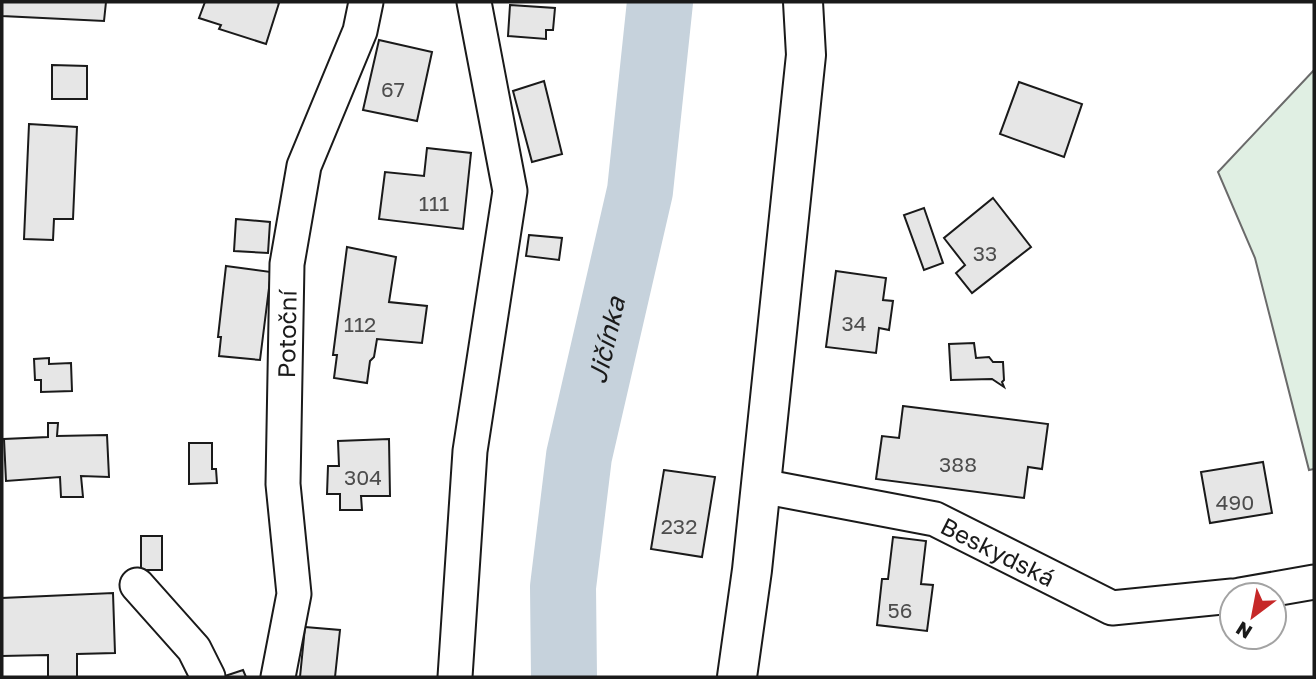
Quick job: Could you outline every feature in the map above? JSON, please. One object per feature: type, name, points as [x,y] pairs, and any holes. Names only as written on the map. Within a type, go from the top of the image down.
[{"type":"street","name":"Potoční","points":[[278,677],[294,594],[283,484],[287,264],[304,166],[360,31],[366,2]]},
{"type":"street","points":[[455,677],[470,451],[510,191],[474,2]]},
{"type":"street","points":[[737,677],[761,486],[806,55],[803,2]]},
{"type":"street","name":"Beskydská","points":[[761,486],[935,519],[1112,608],[1218,597]]},
{"type":"street","points":[[1288,587],[1314,582]]},
{"type":"street","points":[[137,585],[194,649],[208,677]]},
{"type":"green space","points":[[1314,70],[1314,469],[1309,470],[1255,258],[1218,172]]},
{"type":"building","points":[[2,2],[106,2],[104,21],[2,16]]},
{"type":"building","points":[[205,2],[279,3],[266,44],[219,29],[221,25],[199,18]]},
{"type":"building","points":[[510,5],[555,8],[553,30],[546,30],[546,39],[508,36]]},
{"type":"building","points":[[379,40],[432,52],[417,121],[363,110]]},
{"type":"building","points":[[52,65],[87,66],[87,99],[52,99]]},
{"type":"building","points":[[544,81],[562,154],[532,162],[513,91]]},
{"type":"building","points":[[1019,82],[1082,104],[1064,157],[1000,134]]},
{"type":"building","points":[[29,124],[77,127],[73,219],[54,219],[53,240],[24,239]]},
{"type":"building","points":[[427,148],[471,153],[463,229],[379,219],[385,172],[424,176]]},
{"type":"building","points":[[993,198],[1031,247],[972,293],[956,273],[965,265],[944,238]]},
{"type":"building","points":[[924,208],[943,263],[924,270],[904,215]]},
{"type":"building","points":[[236,219],[270,222],[268,253],[234,251]]},
{"type":"building","points":[[529,235],[562,238],[559,260],[526,256]]},
{"type":"building","points":[[347,247],[396,257],[389,302],[427,306],[422,343],[377,339],[367,383],[334,378],[337,355],[333,355]]},
{"type":"building","points":[[226,266],[271,272],[260,360],[219,356],[221,337],[218,337]]},
{"type":"building","points":[[836,271],[886,278],[883,300],[893,301],[889,330],[879,328],[876,353],[826,347]]},
{"type":"building","points":[[974,343],[976,358],[989,357],[993,362],[1003,362],[1004,387],[992,379],[951,380],[949,344]]},
{"type":"building","points":[[49,358],[49,364],[71,363],[72,391],[41,392],[41,380],[35,380],[34,359]]},
{"type":"building","points":[[903,406],[1048,424],[1042,469],[1028,467],[1024,498],[876,479],[882,436],[899,438]]},
{"type":"building","points":[[48,423],[58,423],[57,436],[107,435],[109,477],[81,476],[83,497],[61,497],[60,477],[6,481],[4,439],[48,437]]},
{"type":"building","points":[[389,439],[390,496],[361,496],[362,510],[340,510],[340,494],[327,494],[328,466],[339,466],[338,441]]},
{"type":"building","points":[[189,443],[212,443],[212,469],[216,469],[217,483],[189,484]]},
{"type":"building","points":[[1263,462],[1272,513],[1210,523],[1201,472]]},
{"type":"building","points":[[664,470],[715,477],[702,557],[651,549]]},
{"type":"building","points":[[141,536],[162,536],[162,570],[141,570]]},
{"type":"building","points":[[893,537],[926,541],[921,584],[933,585],[927,631],[877,625],[882,579],[888,579]]},
{"type":"building","points":[[113,593],[115,653],[77,654],[77,677],[48,677],[48,655],[2,656],[2,598]]},
{"type":"building","points":[[305,627],[340,630],[335,677],[300,677]]},
{"type":"building","points":[[243,670],[246,677],[222,677]]},
{"type":"waterway","name":"Jičínka","points":[[564,677],[563,587],[579,456],[640,191],[660,2]]}]
